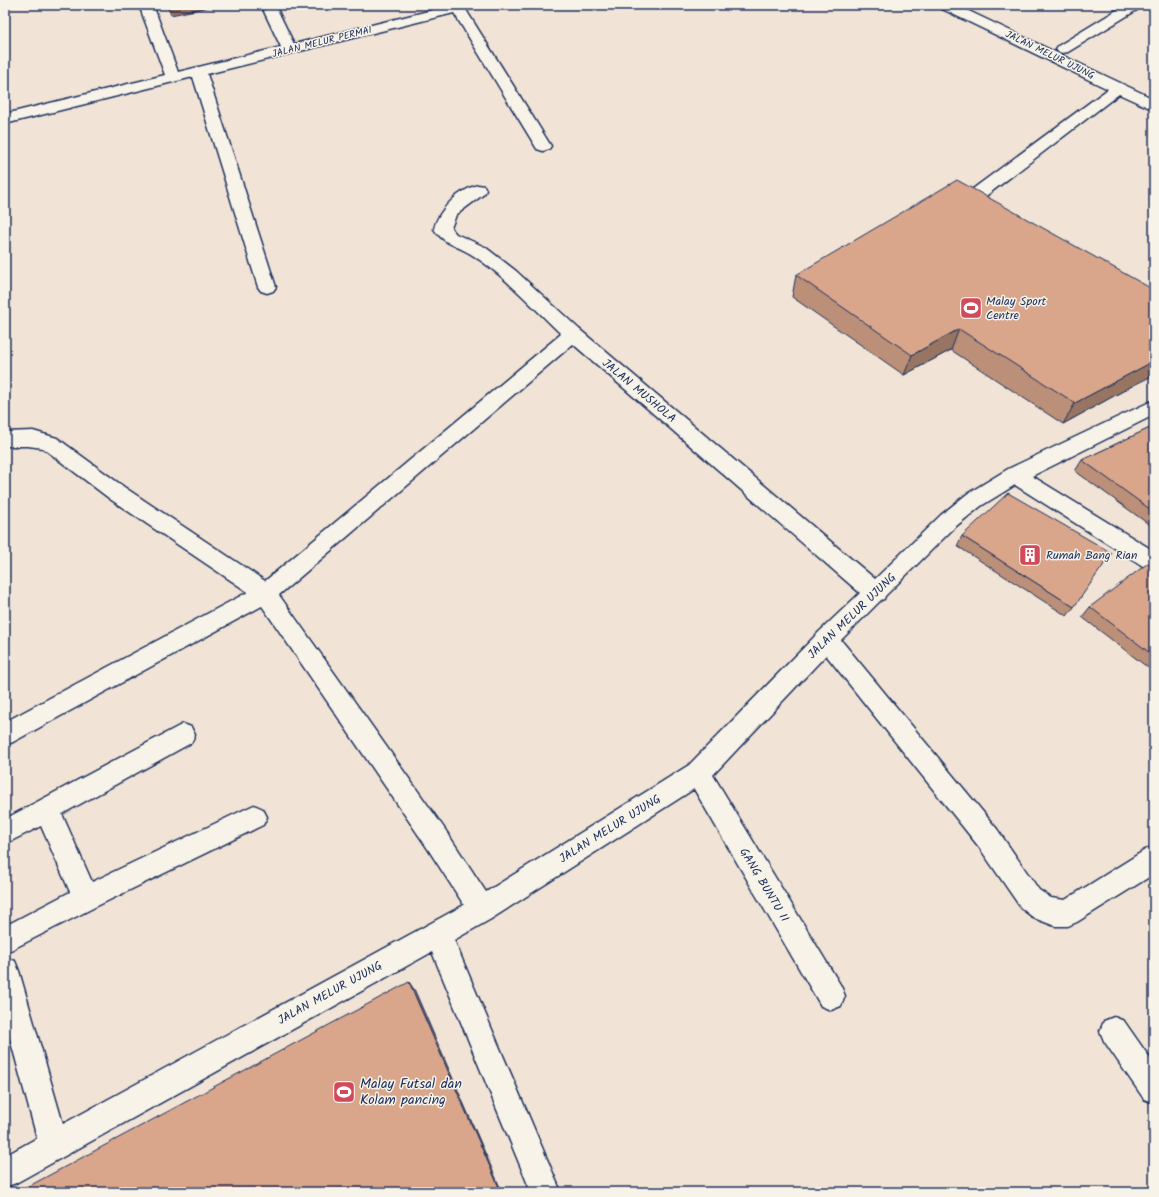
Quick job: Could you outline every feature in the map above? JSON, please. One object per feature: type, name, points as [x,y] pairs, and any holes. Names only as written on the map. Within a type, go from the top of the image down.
[{"type":"street","points":[[146,5],[173,78]]},
{"type":"street","points":[[268,5],[290,50]]},
{"type":"street","name":"JALAN MELUR UJUNG","points":[[945,5],[1154,105]]},
{"type":"street","points":[[974,5],[981,12],[1154,91]]},
{"type":"street","points":[[1063,49],[1135,5]]},
{"type":"street","points":[[464,7],[543,146]]},
{"type":"street","name":"JALAN MELUR PERMAI","points":[[5,118],[464,7]]},
{"type":"street","points":[[199,72],[267,286]]},
{"type":"street","points":[[972,198],[1118,88]]},
{"type":"street","name":"JALAN MUSHOLA","points":[[478,190],[449,212],[443,222],[442,229],[450,238],[479,251],[495,262],[573,334],[876,593]]},
{"type":"street","points":[[5,734],[266,594],[573,334]]},
{"type":"street","name":"JALAN MELUR UJUNG","points":[[5,1172],[482,910],[698,773],[827,639],[876,593],[948,521],[974,500],[1015,475],[1154,407]]},
{"type":"street","points":[[5,439],[32,438],[50,443],[117,493],[266,594],[435,837],[482,910]]},
{"type":"street","points":[[1015,475],[1154,562]]},
{"type":"street","points":[[827,639],[988,838],[1030,899],[1043,909],[1055,913],[1068,913],[1154,859]]},
{"type":"street","points":[[5,832],[183,735]]},
{"type":"street","name":"GANG BUNTU II","points":[[698,773],[831,996]]},
{"type":"street","points":[[47,810],[86,898]]},
{"type":"street","points":[[5,940],[86,898],[254,817]]},
{"type":"street","points":[[438,934],[546,1192]]},
{"type":"street","points":[[5,971],[54,1145]]},
{"type":"street","points":[[1114,1031],[1154,1089]]},
{"type":"building","name":"Malay Sport Centre","points":[[957,180],[1154,290],[1154,361],[1075,403],[959,329],[912,355],[796,275]]},
{"type":"building","points":[[1154,426],[1154,512],[1082,460]]},
{"type":"building","name":"Rumah Bang Rian","points":[[1008,493],[1112,553],[1074,607],[962,536]]},
{"type":"building","points":[[1148,563],[1154,567],[1154,656],[1090,607]]},
{"type":"building","name":"Malay Futsal dan Kolam pancing","points":[[409,982],[501,1192],[18,1192]]},
{"type":"place","name":"Malay Sport Centre","points":[[971,308]]},
{"type":"place","name":"Rumah Bang Rian","points":[[1030,555]]},
{"type":"place","name":"Malay Futsal dan Kolam pancing","points":[[344,1092]]}]
